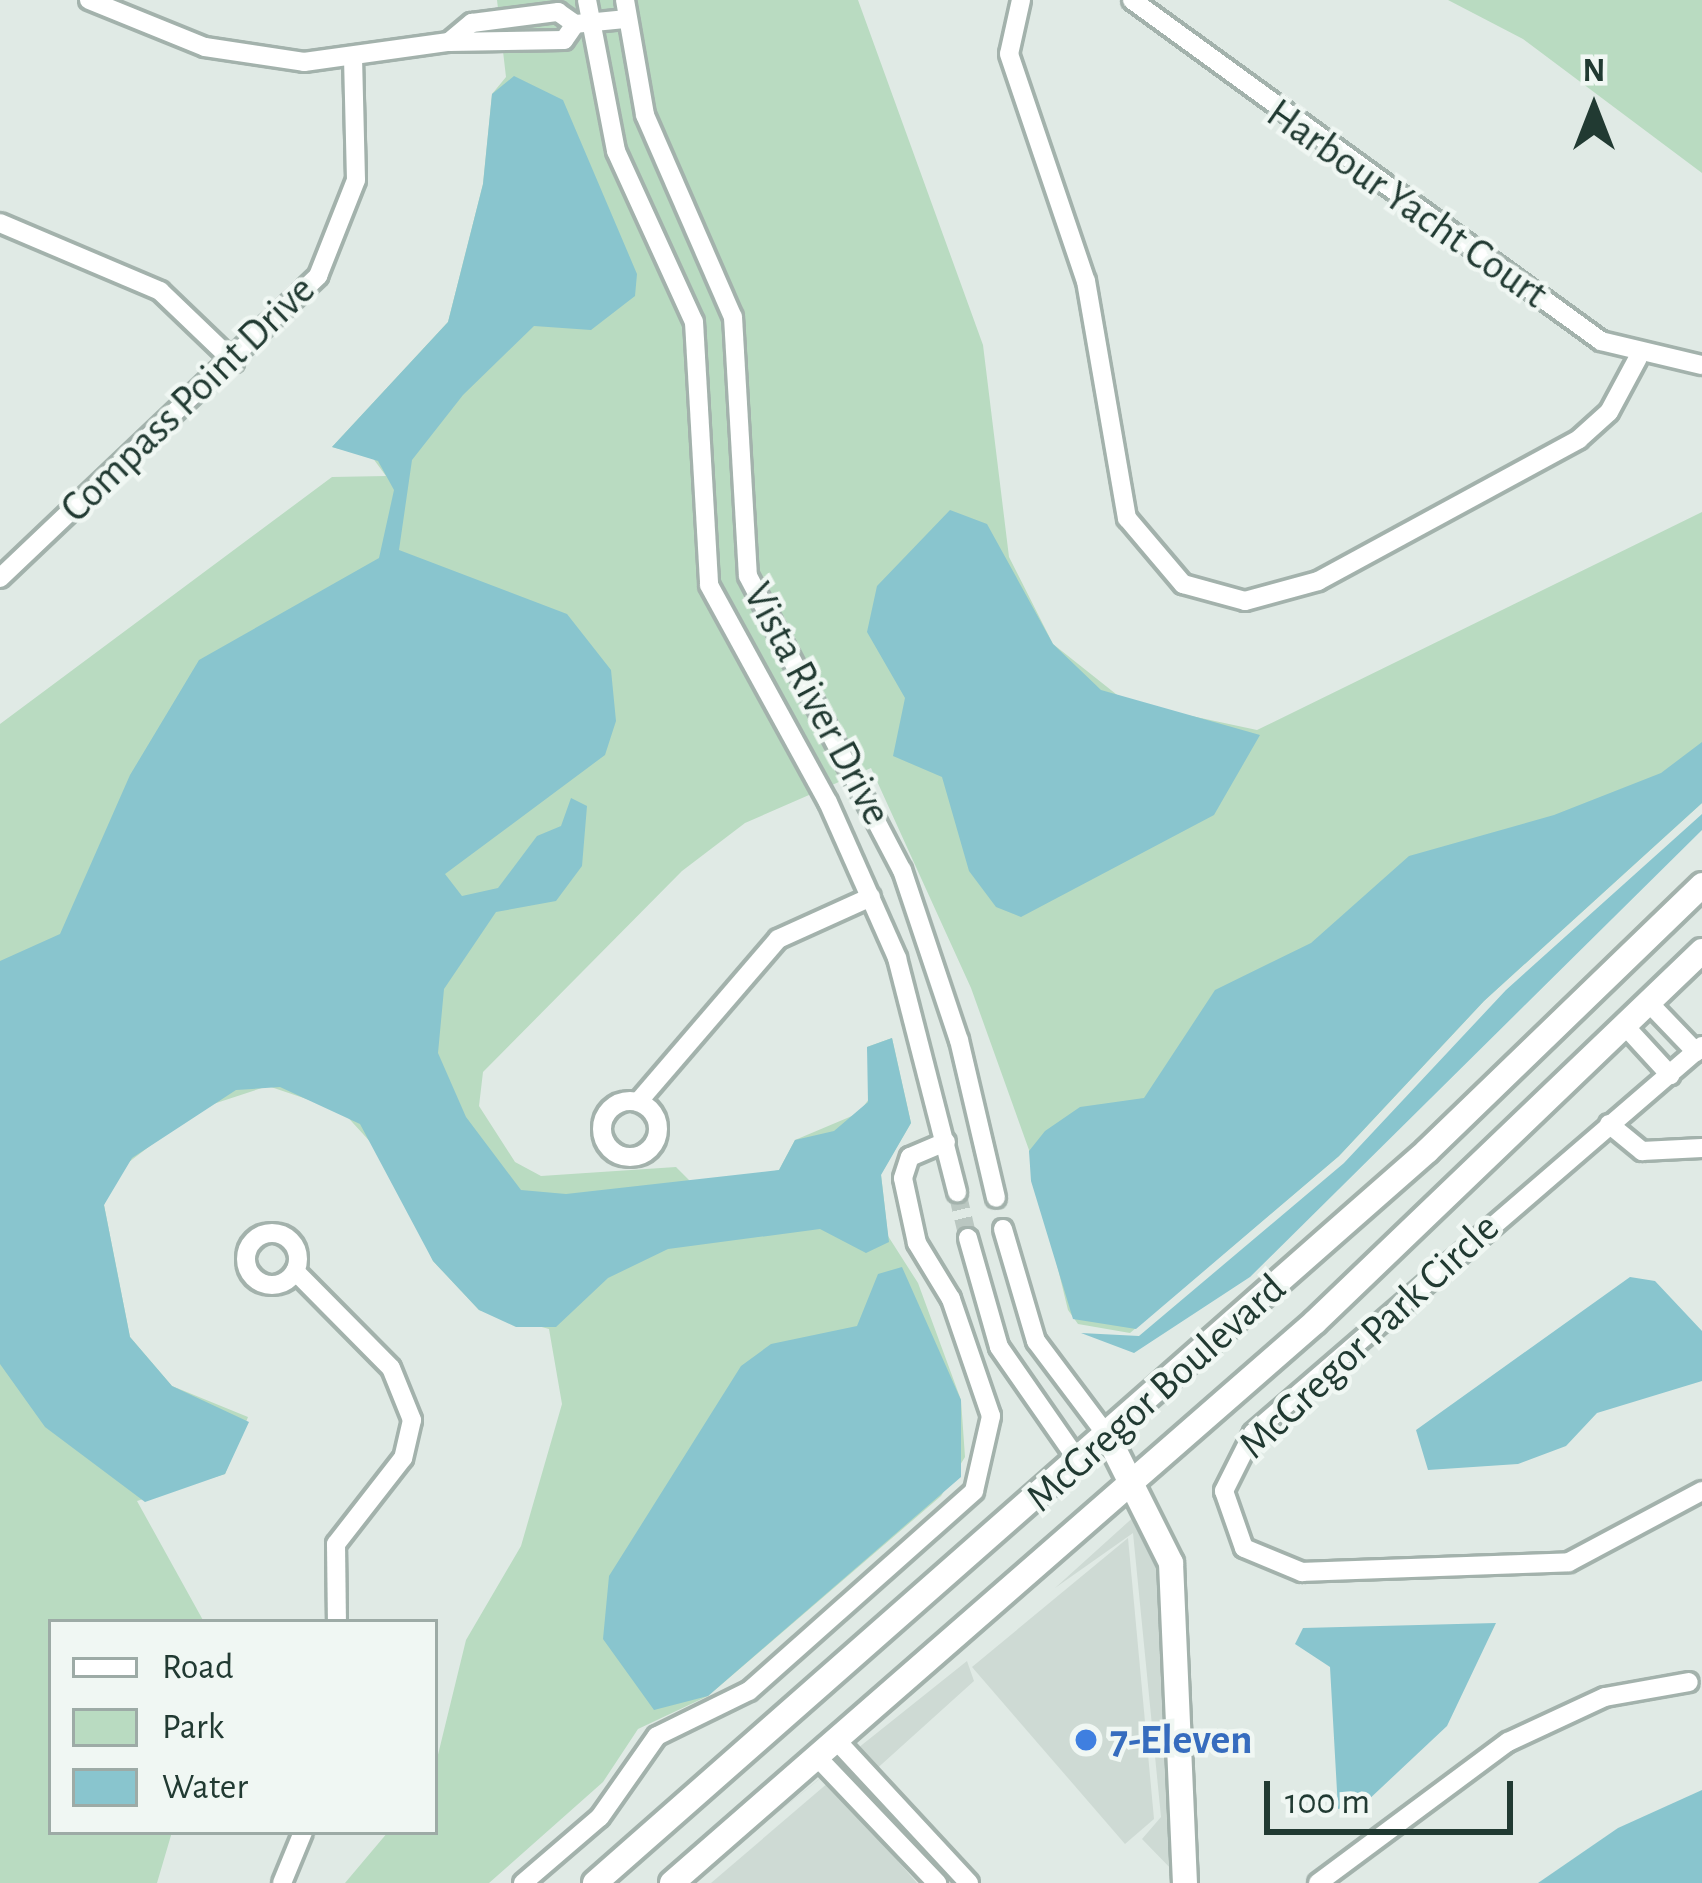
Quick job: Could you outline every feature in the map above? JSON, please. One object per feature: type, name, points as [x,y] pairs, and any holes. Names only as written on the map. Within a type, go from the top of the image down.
[{"type":"main road","name":"McGregor Boulevard","points":[[595,1883],[1108,1437],[1702,885]]},
{"type":"main road","name":"McGregor Boulevard","points":[[672,1883],[1316,1322],[1702,951]]},
{"type":"main road","points":[[1108,1437],[1171,1563],[1178,1614],[1186,1883]]},
{"type":"main road","points":[[1078,1462],[1132,1480]]},
{"type":"street","points":[[89,0],[226,52],[353,59],[449,42],[518,45],[564,40],[581,23],[625,9]]},
{"type":"street","name":"Vista River Drive","points":[[587,0],[581,23],[616,151],[694,322],[709,585],[871,897],[957,1192]]},
{"type":"street","points":[[1021,0],[1009,54],[1085,281],[1127,518],[1183,584],[1245,601],[1318,581],[1579,439],[1609,412],[1638,358]]},
{"type":"street","name":"Harbour Yacht Court","points":[[1132,0],[1301,132],[1638,358],[1702,365]]},
{"type":"street","name":"Vista River Drive","points":[[625,9],[645,115],[734,317],[748,576],[902,870],[959,1040],[996,1198]]},
{"type":"street","points":[[449,42],[472,23],[558,12],[581,23]]},
{"type":"street","points":[[515,17],[518,45]]},
{"type":"street","name":"Compass Point Drive","points":[[0,578],[303,296],[339,238],[358,159],[353,59]]},
{"type":"street","points":[[0,223],[160,291],[234,362]]},
{"type":"street","points":[[638,1102],[778,939],[871,897]]},
{"type":"street","name":"McGregor Park Circle","points":[[1649,1003],[1699,1049],[1253,1433],[1229,1468],[1225,1510],[1244,1548],[1281,1569],[1525,1568],[1586,1556],[1702,1491]]},
{"type":"street","points":[[1625,1026],[1670,1075]]},
{"type":"street","points":[[1609,1124],[1642,1151],[1702,1148]]},
{"type":"street","points":[[523,1883],[600,1817],[657,1736],[749,1691],[974,1491],[991,1416],[951,1299],[917,1243],[903,1178],[910,1157],[946,1142]]},
{"type":"street","points":[[1003,1229],[1036,1341],[1108,1437]]},
{"type":"street","points":[[968,1238],[998,1347],[1078,1462]]},
{"type":"street","points":[[295,1270],[391,1368],[412,1420],[403,1458],[336,1544],[337,1619]]},
{"type":"street","points":[[1318,1883],[1508,1742],[1605,1697],[1689,1682]]},
{"type":"street","points":[[828,1749],[937,1883]]},
{"type":"street","points":[[828,1749],[968,1883]]},
{"type":"street","points":[[282,1883],[302,1835]]},
{"type":"shaded area","points":[[1138,1513],[1163,1566],[1177,1875],[1142,1839],[1161,1817],[1133,1533],[1055,1588]]},
{"type":"shaded area","points":[[1128,1538],[1154,1819],[1125,1844],[972,1667]]},
{"type":"shaded area","points":[[967,1661],[974,1681],[872,1773],[955,1863],[932,1883],[826,1774],[689,1883]]},
{"type":"shaded area","points":[[829,1782],[917,1883],[711,1883]]},
{"type":"green space","points":[[497,0],[858,0],[983,345],[1009,557],[1053,644],[1126,702],[1257,730],[1702,512],[1702,803],[1484,1001],[1339,1156],[1130,1333],[1078,1324],[1068,1310],[1029,1150],[971,988],[871,768],[745,823],[682,871],[483,1072],[479,1106],[515,1162],[541,1176],[676,1167],[690,1181],[729,1182],[779,1170],[795,1140],[859,1113],[873,1093],[867,1047],[892,1038],[911,1123],[881,1174],[888,1236],[918,1283],[961,1400],[965,1457],[941,1496],[708,1696],[638,1729],[603,1782],[489,1883],[345,1883],[385,1835],[438,1835],[438,1755],[466,1640],[521,1546],[562,1404],[549,1329],[479,1310],[433,1261],[385,1158],[342,1111],[268,1086],[198,1109],[116,1172],[104,1205],[130,1337],[172,1386],[248,1417],[225,1474],[137,1501],[202,1619],[48,1619],[48,1835],[171,1835],[157,1883],[0,1883],[0,724],[332,477],[386,476],[372,457],[332,447],[448,322],[483,184],[492,94],[506,77]]},
{"type":"green space","points":[[1448,0],[1702,0],[1702,173],[1523,39]]},
{"type":"water","points":[[514,76],[563,100],[637,274],[635,296],[591,330],[534,326],[463,395],[412,460],[399,550],[567,614],[611,670],[616,721],[605,755],[445,874],[462,896],[498,888],[537,836],[561,826],[571,798],[587,806],[582,866],[556,901],[496,912],[444,989],[438,1053],[466,1117],[521,1190],[566,1194],[779,1170],[795,1140],[834,1131],[868,1102],[867,1047],[892,1038],[911,1123],[881,1175],[889,1242],[866,1253],[820,1229],[668,1249],[608,1278],[556,1327],[516,1327],[479,1310],[433,1261],[360,1124],[280,1087],[236,1090],[132,1158],[104,1205],[130,1337],[172,1386],[249,1422],[225,1474],[145,1502],[45,1427],[0,1364],[0,961],[60,934],[130,775],[199,660],[379,558],[394,490],[378,461],[332,447],[448,322],[483,184],[492,94]]},
{"type":"water","points":[[950,510],[987,524],[1053,644],[1101,690],[1260,735],[1214,815],[1021,917],[996,907],[969,871],[942,777],[893,756],[905,698],[867,632],[877,586]]},
{"type":"water","points":[[1702,742],[1702,803],[1484,1001],[1339,1156],[1136,1329],[1073,1319],[1031,1181],[1029,1151],[1045,1131],[1080,1107],[1144,1098],[1215,990],[1311,943],[1409,856],[1554,815],[1661,773]]},
{"type":"water","points":[[1702,814],[1702,830],[1250,1277],[1134,1353],[1081,1333],[1139,1336],[1344,1163],[1506,990]]},
{"type":"water","points":[[902,1267],[961,1400],[961,1477],[708,1696],[654,1710],[603,1639],[609,1576],[741,1366],[771,1344],[857,1326],[878,1274]]},
{"type":"water","points":[[1630,1277],[1655,1281],[1702,1331],[1702,1381],[1597,1413],[1566,1446],[1518,1464],[1428,1470],[1416,1430]]},
{"type":"water","points":[[1496,1623],[1447,1726],[1365,1803],[1338,1809],[1330,1667],[1295,1644],[1303,1628]]},
{"type":"water","points":[[1702,1790],[1702,1883],[1538,1883],[1618,1828]]},
{"type":"tunnel","points":[[957,1192],[968,1238]]},
{"type":"place","name":"7-Eleven","points":[[1086,1740]]}]
